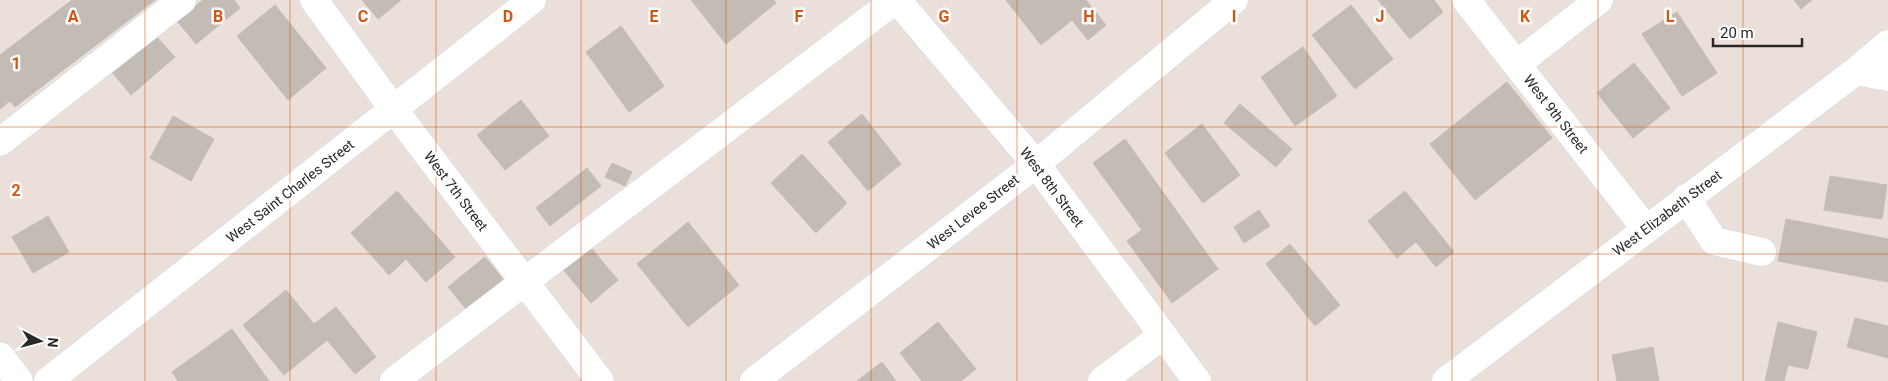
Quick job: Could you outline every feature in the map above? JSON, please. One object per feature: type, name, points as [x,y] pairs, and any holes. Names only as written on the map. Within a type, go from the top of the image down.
[{"type":"street","points":[[0,142],[182,0]]},
{"type":"street","name":"West 7th Street","points":[[314,0],[394,110],[600,381]]},
{"type":"street","name":"West Saint Charles Street","points":[[48,381],[532,0]]},
{"type":"street","points":[[394,381],[896,0]]},
{"type":"street","name":"West 8th Street","points":[[896,0],[1036,164],[1196,381]]},
{"type":"street","name":"West Levee Street","points":[[754,381],[1036,164],[1234,0]]},
{"type":"street","name":"West 9th Street","points":[[1466,0],[1646,228]]},
{"type":"street","points":[[1517,64],[1599,0]]},
{"type":"street","name":"West Elizabeth Street","points":[[1446,381],[1856,71],[1888,44]]},
{"type":"street","points":[[1856,71],[1888,77]]},
{"type":"street","points":[[1686,198],[1714,241],[1762,252]]},
{"type":"street","points":[[1102,381],[1163,335]]},
{"type":"street","points":[[0,356],[19,381]]},
{"type":"building","points":[[72,0],[155,0],[15,107],[10,101],[0,109],[0,55]]},
{"type":"building","points":[[203,0],[234,0],[240,8],[196,44],[177,21]]},
{"type":"building","points":[[362,0],[401,0],[378,19]]},
{"type":"building","points":[[691,0],[774,0],[776,3],[726,44]]},
{"type":"building","points":[[1006,0],[1086,0],[1106,25],[1088,40],[1072,20],[1041,45]]},
{"type":"building","points":[[1378,0],[1434,0],[1443,12],[1410,39]]},
{"type":"building","points":[[1794,0],[1812,0],[1801,9]]},
{"type":"building","points":[[275,5],[326,68],[288,100],[237,36]]},
{"type":"building","points":[[1351,5],[1393,59],[1355,89],[1312,35]]},
{"type":"building","points":[[1677,12],[1717,73],[1682,96],[1642,34]]},
{"type":"building","points":[[621,26],[664,86],[629,112],[586,52]]},
{"type":"building","points":[[155,35],[175,57],[131,95],[112,72]]},
{"type":"building","points":[[1303,47],[1337,96],[1295,126],[1261,77]]},
{"type":"building","points":[[1634,63],[1670,108],[1633,138],[1597,93]]},
{"type":"building","points":[[1507,82],[1552,138],[1475,200],[1430,144]]},
{"type":"building","points":[[521,100],[549,136],[505,170],[477,135]]},
{"type":"building","points":[[1240,104],[1292,149],[1276,167],[1224,123]]},
{"type":"building","points":[[862,114],[901,164],[868,191],[828,142]]},
{"type":"building","points":[[173,116],[214,139],[191,181],[150,158]]},
{"type":"building","points":[[1202,124],[1240,175],[1203,203],[1165,153]]},
{"type":"building","points":[[1125,139],[1218,269],[1172,303],[1127,241],[1142,230],[1093,163]]},
{"type":"building","points":[[802,154],[847,203],[816,233],[771,183]]},
{"type":"building","points":[[612,163],[632,172],[625,186],[605,177]]},
{"type":"building","points":[[587,168],[601,186],[550,226],[536,208]]},
{"type":"building","points":[[1830,176],[1887,185],[1882,219],[1824,210]]},
{"type":"building","points":[[397,191],[455,257],[426,282],[406,259],[389,275],[351,233]]},
{"type":"building","points":[[1405,191],[1454,252],[1436,267],[1416,242],[1397,258],[1368,221]]},
{"type":"building","points":[[1259,210],[1270,226],[1244,243],[1234,227]]},
{"type":"building","points":[[48,216],[69,252],[33,273],[12,237]]},
{"type":"building","points":[[1786,219],[1888,239],[1888,282],[1778,261]]},
{"type":"building","points":[[688,222],[739,285],[688,327],[637,264]]},
{"type":"building","points":[[588,244],[618,280],[591,303],[561,267]]},
{"type":"building","points":[[1290,244],[1340,305],[1315,326],[1266,264]]},
{"type":"building","points":[[485,257],[503,279],[466,309],[448,287]]},
{"type":"building","points":[[286,290],[314,324],[336,307],[376,357],[355,374],[327,340],[284,375],[243,325]]},
{"type":"building","points":[[1855,318],[1888,326],[1888,358],[1847,347]]},
{"type":"building","points":[[938,322],[976,369],[961,381],[922,381],[900,353]]},
{"type":"building","points":[[1778,322],[1817,332],[1808,369],[1788,365],[1784,381],[1765,381]]},
{"type":"building","points":[[232,329],[269,381],[178,381],[172,372]]},
{"type":"building","points":[[1653,347],[1659,381],[1617,381],[1612,355]]},
{"type":"building","points":[[882,362],[896,381],[857,381]]}]
